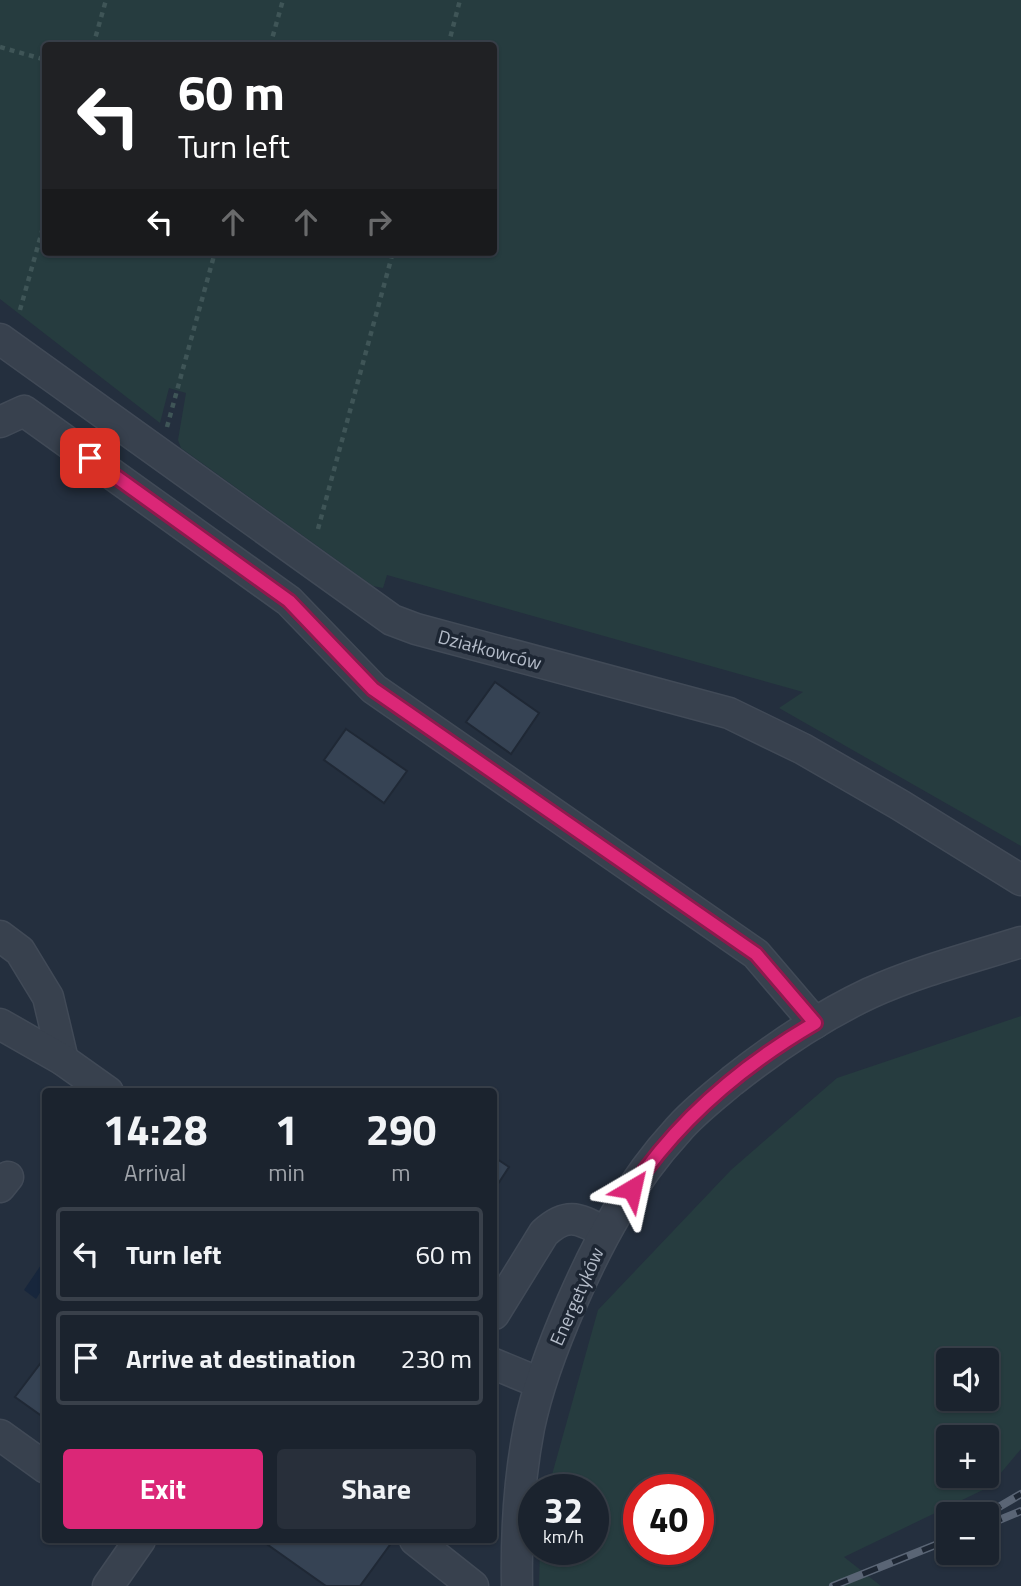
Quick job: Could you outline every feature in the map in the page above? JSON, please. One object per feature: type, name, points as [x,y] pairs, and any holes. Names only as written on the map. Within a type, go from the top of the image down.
[{"type":"street","name":"Działkowców","points":[[0,339],[392,620],[416,629],[729,713],[814,755],[1021,880]]},
{"type":"street","points":[[0,422],[24,411],[289,601],[373,689],[756,954],[815,1023]]},
{"type":"street","points":[[0,936],[20,951],[48,997],[63,1060]]},
{"type":"street","name":"Energetyków","points":[[517,1586],[519,1501],[529,1429],[540,1383],[590,1261],[640,1176],[701,1106],[791,1037],[839,1009],[902,979],[1021,942]]},
{"type":"street","points":[[0,1024],[63,1060],[102,1088]]},
{"type":"street","points":[[497,1309],[544,1233],[554,1224],[579,1219],[605,1232]]},
{"type":"street","points":[[497,1365],[540,1383]]},
{"type":"street","points":[[0,1435],[42,1465]]},
{"type":"street","points":[[108,1586],[138,1543]]},
{"type":"street","points":[[419,1543],[474,1586]]},
{"type":"path","points":[[94,42],[106,0]]},
{"type":"path","points":[[271,42],[283,0]]},
{"type":"path","points":[[449,42],[460,0]]},
{"type":"path","points":[[0,47],[42,59]]},
{"type":"path","points":[[20,310],[42,232]]},
{"type":"path","points":[[160,453],[214,256]]},
{"type":"path","points":[[318,529],[392,256]]},
{"type":"green space","points":[[0,0],[1021,0],[1021,846],[779,708],[803,692],[387,575],[383,588],[373,586],[181,448],[178,440],[186,393],[169,388],[160,423],[0,299]]},
{"type":"green space","points":[[1021,1016],[1021,1449],[999,1475],[999,1425],[936,1425],[936,1488],[987,1488],[958,1502],[936,1502],[936,1513],[844,1557],[881,1586],[539,1586],[540,1565],[609,1565],[609,1474],[552,1474],[598,1310],[731,1170],[837,1078]]},
{"type":"water","points":[[42,1263],[42,1290],[36,1299],[24,1290]]},
{"type":"building","points":[[495,682],[539,713],[511,754],[466,722]]},
{"type":"building","points":[[346,729],[407,771],[384,803],[324,760]]},
{"type":"building","points":[[497,1159],[509,1167],[497,1185]]},
{"type":"building","points":[[42,1361],[42,1416],[15,1397]]},
{"type":"building","points":[[265,1543],[391,1543],[360,1586],[326,1586]]},
{"type":"railway","points":[[999,1507],[1021,1494]]},
{"type":"railway","points":[[999,1520],[1021,1511]]},
{"type":"railway","points":[[833,1586],[936,1545]]},
{"type":"route","points":[[90,458],[289,601],[373,689],[756,954],[815,1023],[791,1037],[701,1106],[677,1131],[632,1189]]}]
